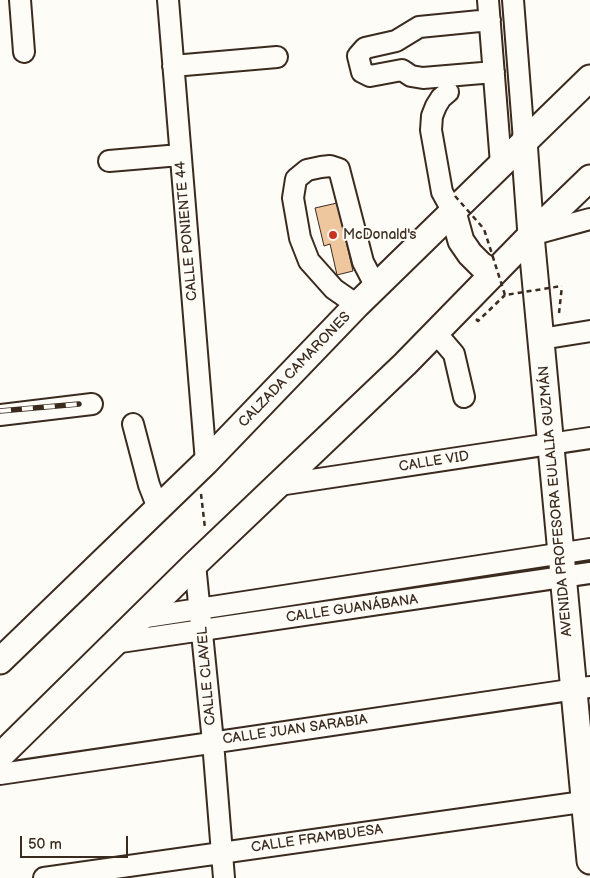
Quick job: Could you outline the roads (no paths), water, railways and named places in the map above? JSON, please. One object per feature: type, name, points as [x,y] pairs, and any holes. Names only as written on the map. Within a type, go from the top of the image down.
[{"type":"main road","name":"CALZADA CAMARONES","points":[[0,661],[201,466],[376,287],[454,204],[501,164],[590,78]]},
{"type":"main road","name":"AVENIDA PROFESORA EULALIA GUZMÁN","points":[[524,141],[562,566],[582,689],[590,861]]},
{"type":"main road","points":[[0,756],[114,643],[436,333],[500,284],[531,235],[590,178]]},
{"type":"main road","points":[[454,204],[461,242],[470,254],[500,284]]},
{"type":"street","points":[[20,0],[24,52]]},
{"type":"street","name":"CALLE PONIENTE 44","points":[[168,0],[201,466]]},
{"type":"street","points":[[488,0],[501,164]]},
{"type":"street","points":[[513,0],[524,141]]},
{"type":"street","points":[[490,20],[419,26],[396,41],[364,48],[358,56],[362,72],[370,76],[402,70],[411,76],[423,78],[494,72]]},
{"type":"street","points":[[173,66],[277,57]]},
{"type":"street","points":[[448,92],[440,98],[436,106],[432,116],[431,130],[442,192],[454,204]]},
{"type":"street","points":[[109,161],[180,155]]},
{"type":"street","points":[[357,305],[334,289],[309,262],[300,238],[293,198],[296,179],[307,170],[320,166],[330,166],[339,169],[363,262],[376,287]]},
{"type":"street","points":[[531,235],[590,220]]},
{"type":"street","points":[[541,339],[590,331]]},
{"type":"street","points":[[436,333],[454,354],[464,396]]},
{"type":"street","points":[[0,415],[92,404]]},
{"type":"street","points":[[133,424],[149,485],[158,508]]},
{"type":"street","name":"CALLE VID","points":[[279,485],[590,438]]},
{"type":"street","name":"CALLE GUANÁBANA","points":[[114,643],[378,606],[562,566],[590,549]]},
{"type":"street","name":"CALLE CLAVEL","points":[[202,558],[201,609],[214,742],[224,878]]},
{"type":"street","name":"CALLE GUANÁBANA","points":[[140,618],[374,583],[562,566],[590,573]]},
{"type":"street","points":[[374,583],[378,606]]},
{"type":"street","name":"CALLE JUAN SARABIA","points":[[0,774],[582,689]]},
{"type":"street","name":"CALLE FRAMBUESA","points":[[44,878],[587,801]]},
{"type":"railway","points":[[0,411],[79,404]]},
{"type":"place","name":"McDonald's","points":[[333,235]]}]
